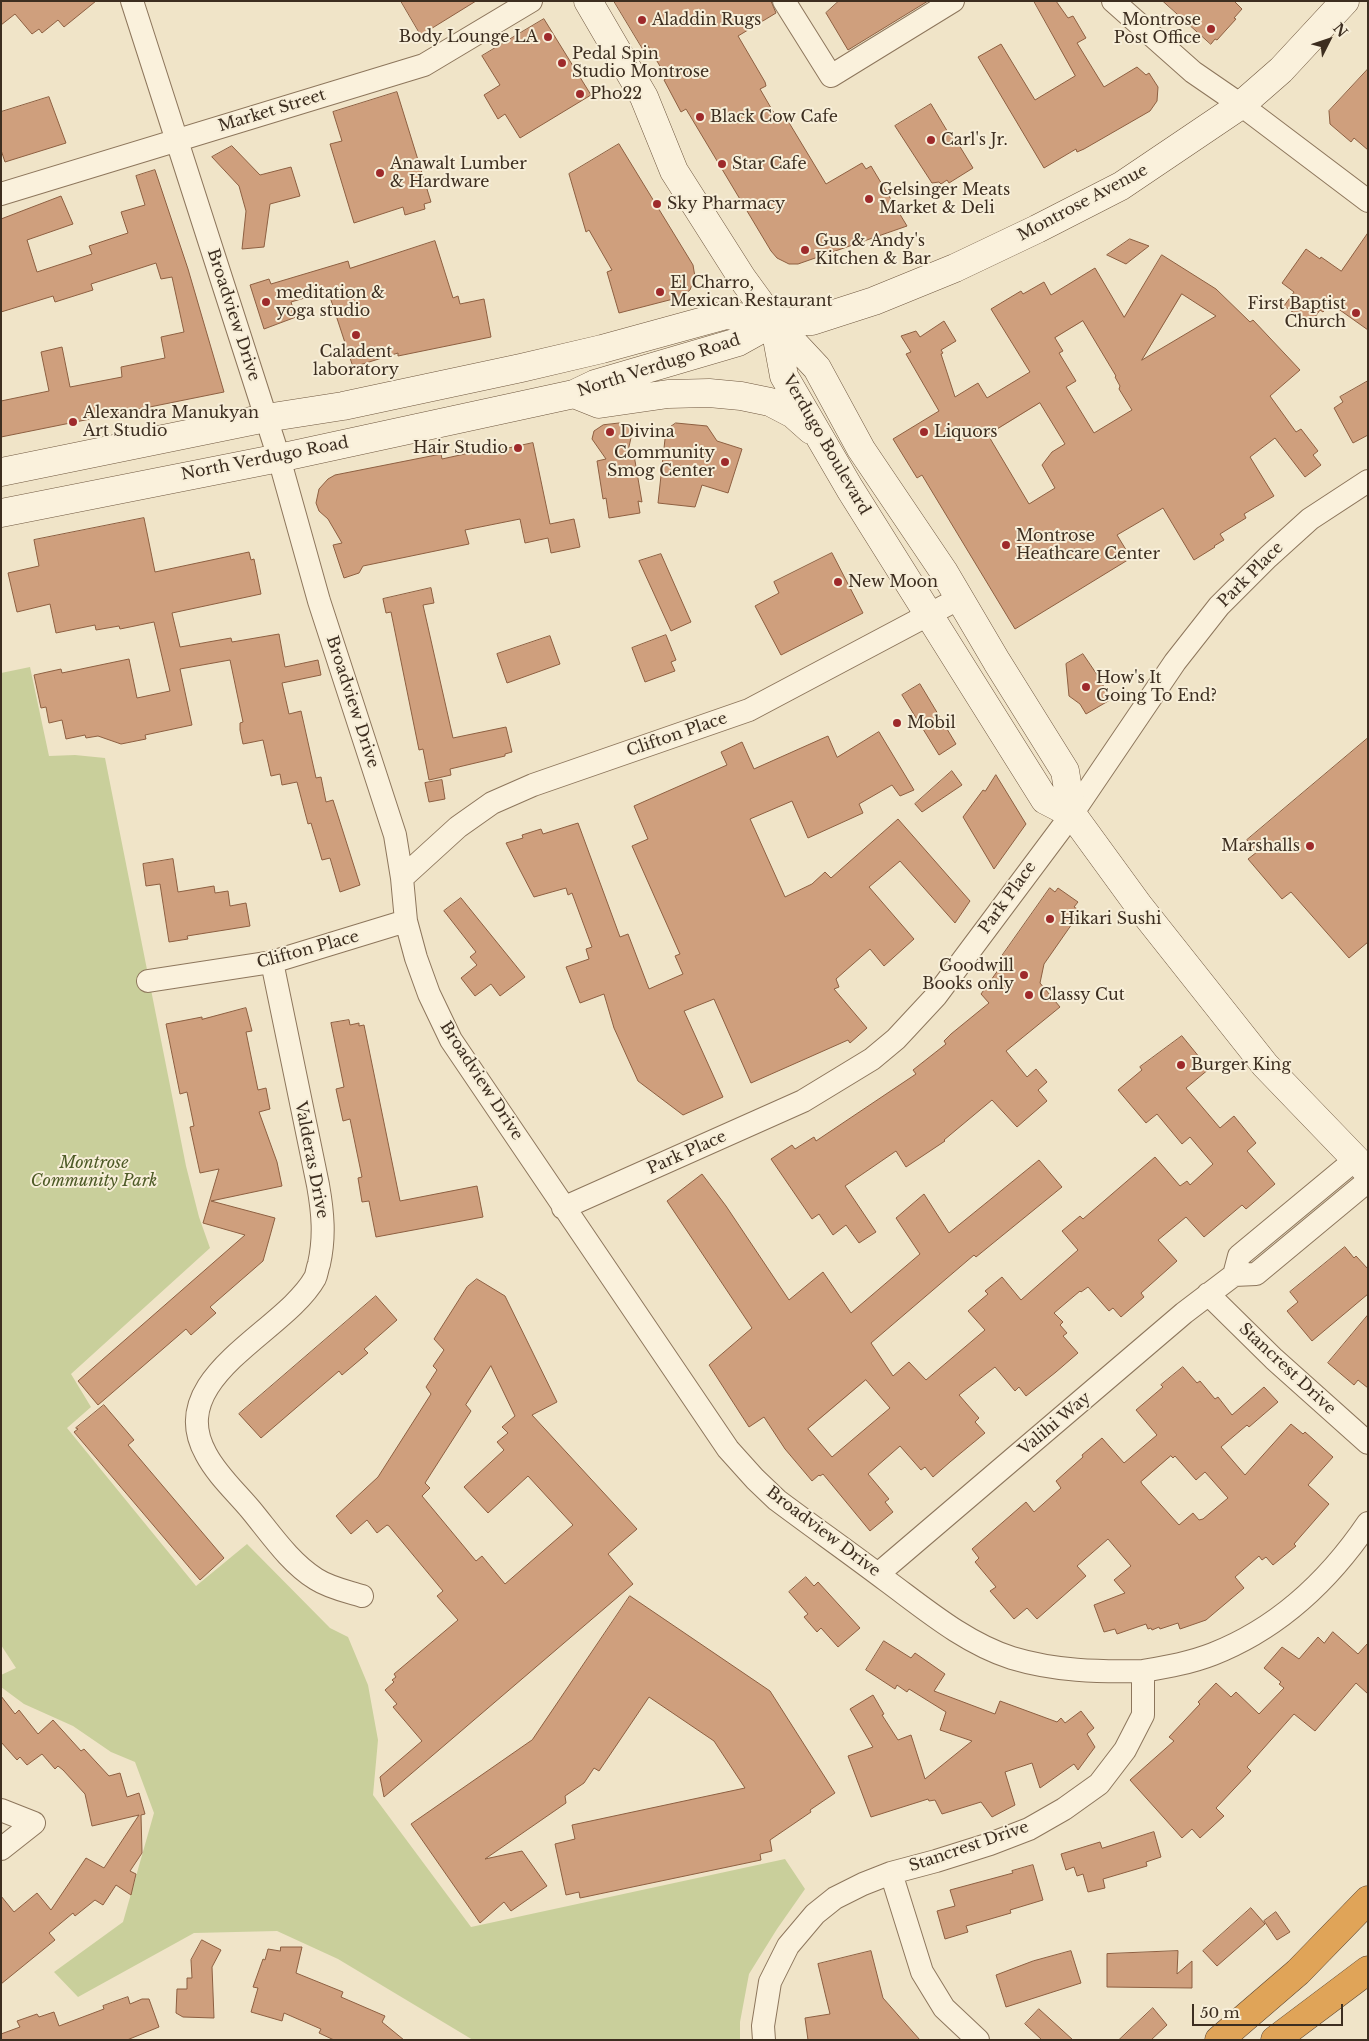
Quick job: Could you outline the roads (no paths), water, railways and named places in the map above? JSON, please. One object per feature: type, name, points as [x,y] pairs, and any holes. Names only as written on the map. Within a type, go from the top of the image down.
[{"type":"highway","points":[[1219,2040],[1298,1972],[1368,1900]]},
{"type":"highway","points":[[1275,2040],[1368,1970]]},
{"type":"main road","points":[[588,1],[644,97],[674,171],[742,278],[774,322]]},
{"type":"main road","name":"Montrose Avenue","points":[[774,322],[812,320],[874,300],[955,268],[1121,186],[1241,105],[1281,70],[1345,1]]},
{"type":"main road","name":"North Verdugo Road","points":[[1,472],[266,418],[342,406],[565,358],[726,315],[774,322]]},
{"type":"main road","name":"North Verdugo Road","points":[[1,513],[279,458],[574,394],[595,384],[738,342],[774,322]]},
{"type":"main road","name":"Verdugo Boulevard","points":[[774,322],[784,376],[928,615],[1045,800],[1072,814],[1139,906],[1265,1065],[1364,1171]]},
{"type":"main road","name":"Verdugo Boulevard","points":[[774,322],[816,368],[861,449],[898,500],[1065,770],[1072,814]]},
{"type":"main road","points":[[565,358],[574,394],[599,404],[668,394],[709,393],[742,396],[770,402],[793,414],[821,438]]},
{"type":"street","name":"Broadview Drive","points":[[132,1],[279,458],[319,601],[395,835],[406,921],[416,958],[429,994],[451,1040],[728,1449],[777,1500],[927,1611],[968,1638],[1010,1657],[1065,1670],[1097,1672],[1143,1671]]},
{"type":"street","name":"Market Street","points":[[1,194],[424,65],[531,1]]},
{"type":"street","points":[[784,1],[831,76],[953,1]]},
{"type":"street","points":[[1113,1],[1193,72],[1241,105],[1368,201]]},
{"type":"street","name":"Park Place","points":[[564,1208],[803,1101],[872,1059],[896,1038],[936,996],[1072,814],[1175,662],[1218,606],[1310,519],[1368,481]]},
{"type":"street","name":"Clifton Place","points":[[402,878],[458,827],[492,803],[533,785],[749,710],[960,598]]},
{"type":"street","name":"Clifton Place","points":[[148,981],[272,962],[406,921]]},
{"type":"street","name":"Valderas Drive","points":[[272,962],[318,1185],[323,1215],[324,1243],[315,1278],[302,1295],[288,1311],[215,1375],[202,1397],[198,1419],[199,1436],[206,1454],[221,1475],[303,1570],[332,1587],[362,1596]]},
{"type":"street","name":"Valihi Way","points":[[878,1574],[1208,1294],[1234,1275],[1239,1256],[1364,1171]]},
{"type":"street","name":"Stancrest Drive","points":[[1208,1294],[1274,1359],[1368,1443]]},
{"type":"street","points":[[1143,1671],[1180,1664],[1212,1654],[1261,1632],[1297,1606],[1345,1555],[1368,1524]]},
{"type":"street","name":"Stancrest Drive","points":[[764,2040],[763,2026],[770,1982],[788,1946],[815,1914],[835,1898],[852,1888],[891,1873],[990,1844],[1030,1829],[1064,1809],[1099,1784],[1124,1750],[1143,1715],[1143,1671]]},
{"type":"street","points":[[1,1810],[34,1823],[1,1850]]},
{"type":"street","points":[[891,1873],[922,1972],[944,2008],[978,2040]]},
{"type":"place","name":"Aladdin Rugs","points":[[642,20]]},
{"type":"place","name":"Montrose Post Office","points":[[1211,29]]},
{"type":"place","name":"Body Lounge LA","points":[[548,37]]},
{"type":"place","name":"Pedal Spin Studio Montrose","points":[[562,63]]},
{"type":"place","name":"Pho22","points":[[580,94]]},
{"type":"place","name":"Black Cow Cafe","points":[[700,117]]},
{"type":"place","name":"Carl's Jr.","points":[[931,140]]},
{"type":"place","name":"Star Cafe","points":[[722,164]]},
{"type":"place","name":"Anawalt Lumber & Hardware","points":[[380,173]]},
{"type":"place","name":"Gelsinger Meats Market & Deli","points":[[869,199]]},
{"type":"place","name":"Sky Pharmacy","points":[[657,204]]},
{"type":"place","name":"Gus & Andy's Kitchen & Bar","points":[[805,250]]},
{"type":"place","name":"El Charro, Mexican Restaurant","points":[[660,292]]},
{"type":"place","name":"meditation & yoga studio","points":[[266,302]]},
{"type":"place","name":"First Baptist Church","points":[[1356,313]]},
{"type":"place","name":"Caladent laboratory","points":[[356,335]]},
{"type":"place","name":"Alexandra Manukyan Art Studio","points":[[73,422]]},
{"type":"place","name":"Divina","points":[[610,432]]},
{"type":"place","name":"Liquors","points":[[924,432]]},
{"type":"place","name":"Hair Studio","points":[[518,448]]},
{"type":"place","name":"Community Smog Center","points":[[725,462]]},
{"type":"place","name":"Montrose Heathcare Center","points":[[1006,545]]},
{"type":"place","name":"New Moon","points":[[838,582]]},
{"type":"place","name":"How's It Going To End?","points":[[1086,687]]},
{"type":"place","name":"Mobil","points":[[897,723]]},
{"type":"place","name":"Marshalls","points":[[1310,846]]},
{"type":"place","name":"Hikari Sushi","points":[[1050,919]]},
{"type":"place","name":"Goodwill Books only","points":[[1024,975]]},
{"type":"place","name":"Classy Cut","points":[[1029,995]]},
{"type":"place","name":"Burger King","points":[[1181,1065]]},
{"type":"park label","name":"Montrose Community Park","points":[[94,1172]]}]
